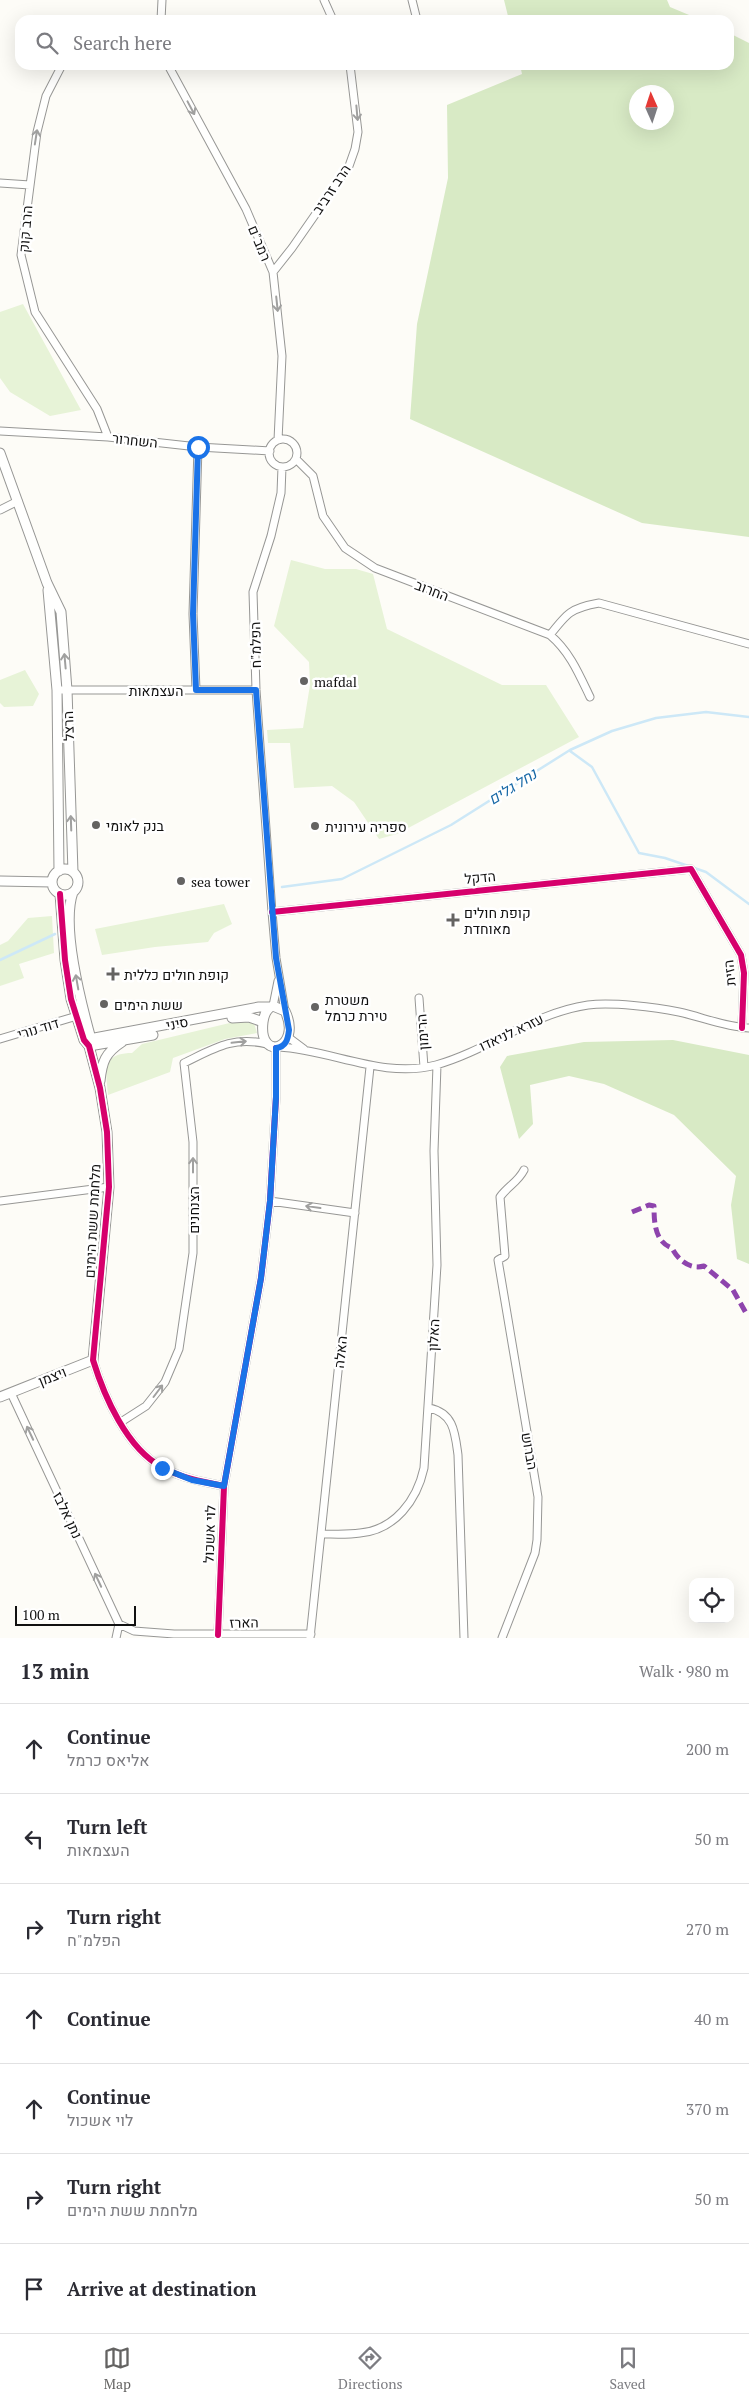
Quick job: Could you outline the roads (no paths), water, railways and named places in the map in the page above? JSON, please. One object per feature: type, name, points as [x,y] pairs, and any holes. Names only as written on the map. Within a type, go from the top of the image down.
[{"type":"street","points":[[161,15],[162,0]]},
{"type":"street","points":[[324,0],[330,15]]},
{"type":"street","points":[[412,0],[416,15]]},
{"type":"street","name":"הרב קוק","points":[[60,70],[44,105],[37,132],[21,255],[35,312],[97,409],[108,437]]},
{"type":"street","name":"רמב\"ם","points":[[171,70],[246,209],[272,272],[282,356],[278,440]]},
{"type":"street","name":"הרב זרביב","points":[[272,272],[292,248],[349,166],[358,132],[351,70]]},
{"type":"street","points":[[0,183],[30,185]]},
{"type":"street","name":"השחרור","points":[[0,431],[108,437],[198,447],[270,451]]},
{"type":"street","points":[[278,440],[287,440],[293,444],[297,453],[296,459],[290,466],[282,468],[271,460],[270,451],[278,440]]},
{"type":"street","points":[[196,690],[193,614],[198,447]]},
{"type":"street","name":"הרצל","points":[[0,453],[47,583],[61,612],[67,690],[73,872]]},
{"type":"street","name":"החרוב","points":[[296,459],[313,476],[324,516],[344,548],[375,568],[550,635],[562,645],[575,665],[590,697]]},
{"type":"street","name":"הפלמ\"ח","points":[[282,468],[281,492],[272,536],[253,592],[256,690],[272,912],[278,976],[285,1012]]},
{"type":"street","points":[[0,510],[18,501]]},
{"type":"street","name":"הרצל","points":[[47,583],[57,690],[59,871]]},
{"type":"street","points":[[550,635],[564,617],[578,606],[599,603],[749,644]]},
{"type":"street","name":"העצמאות","points":[[57,690],[256,690]]},
{"type":"street","points":[[66,869],[73,872],[78,882],[73,892],[67,895],[60,894],[55,890],[52,882],[55,874],[66,869]]},
{"type":"street","name":"הדקל","points":[[272,912],[691,869]]},
{"type":"street","name":"הזית","points":[[691,869],[741,955],[744,973],[746,1028]]},
{"type":"street","points":[[0,881],[52,882]]},
{"type":"street","name":"מלחמת ששת הימים","points":[[73,892],[70,907],[73,962],[88,1042],[100,1088],[107,1132],[109,1187],[93,1360],[100,1381],[134,1445],[162,1468],[192,1480],[224,1486]]},
{"type":"street","name":"מלחמת ששת הימים","points":[[60,894],[67,978],[77,1016],[88,1042]]},
{"type":"street","name":"הפלמ\"ח","points":[[272,1006],[278,976]]},
{"type":"street","name":"הרימון","points":[[419,998],[424,1067]]},
{"type":"street","name":"עזרא לניאדו","points":[[274,1046],[304,1049],[370,1067],[424,1067],[436,1065],[499,1039],[542,1016],[589,1005],[641,1007],[677,1012],[746,1028]]},
{"type":"street","points":[[272,1006],[285,1012],[288,1037],[286,1042],[274,1046],[264,1035],[263,1022],[272,1006]]},
{"type":"street","name":"סיני","points":[[88,1042],[258,1007],[272,1006]]},
{"type":"street","name":"דוד נורי","points":[[0,1039],[77,1016]]},
{"type":"street","name":"סיני","points":[[88,1042],[126,1040],[240,1017],[249,1017],[263,1022]]},
{"type":"street","name":"עזרא לניאדו","points":[[288,1037],[304,1049]]},
{"type":"street","points":[[100,1088],[103,1059],[113,1048],[126,1040]]},
{"type":"street","name":"הצנחנים","points":[[121,1422],[146,1406],[165,1382],[179,1348],[193,1253],[193,1142],[184,1063],[226,1043],[251,1040],[274,1046]]},
{"type":"street","name":"לוי אשכול","points":[[218,1634],[224,1486],[261,1278],[270,1201],[276,1097],[274,1046]]},
{"type":"street","name":"האלון","points":[[320,1534],[361,1533],[378,1529],[395,1518],[407,1507],[421,1483],[429,1408],[437,1265],[434,1151],[436,1065]]},
{"type":"street","name":"האלה","points":[[311,1636],[320,1534],[370,1067]]},
{"type":"street","name":"הברוש","points":[[502,1638],[535,1553],[538,1540],[538,1497],[498,1260],[505,1256],[500,1197],[507,1188],[519,1180],[524,1170]]},
{"type":"street","points":[[0,1202],[109,1187]]},
{"type":"street","points":[[270,1201],[355,1213]]},
{"type":"street","name":"ויצמן","points":[[0,1397],[93,1360]]},
{"type":"street","name":"נתן אלבז","points":[[11,1393],[119,1624]]},
{"type":"street","points":[[429,1408],[449,1418],[455,1427],[458,1455],[464,1638]]},
{"type":"street","points":[[116,1638],[119,1624]]},
{"type":"street","name":"הארז","points":[[119,1624],[134,1631],[311,1636]]},
{"type":"waterway","name":"נחל גלים","points":[[282,887],[342,879],[451,825],[570,750],[612,731],[656,718],[706,712],[749,717]]},
{"type":"waterway","points":[[570,751],[592,767],[639,853],[665,858],[706,872],[749,904]]},
{"type":"waterway","name":"נחל גלים","points":[[0,960],[55,934]]},
{"type":"place","name":"mafdal","points":[[304,681]]},
{"type":"place","name":"בנק לאומי","points":[[96,825]]},
{"type":"place","name":"ספריה עירונית","points":[[315,826]]},
{"type":"place","name":"sea tower","points":[[181,881]]},
{"type":"place","name":"קופת חולים מאוחדת","points":[[453,920]]},
{"type":"place","name":"קופת חולים כללית","points":[[113,974]]},
{"type":"place","name":"ששת הימים","points":[[104,1004]]},
{"type":"place","name":"משטרת טירת כרמל","points":[[315,1007]]}]
